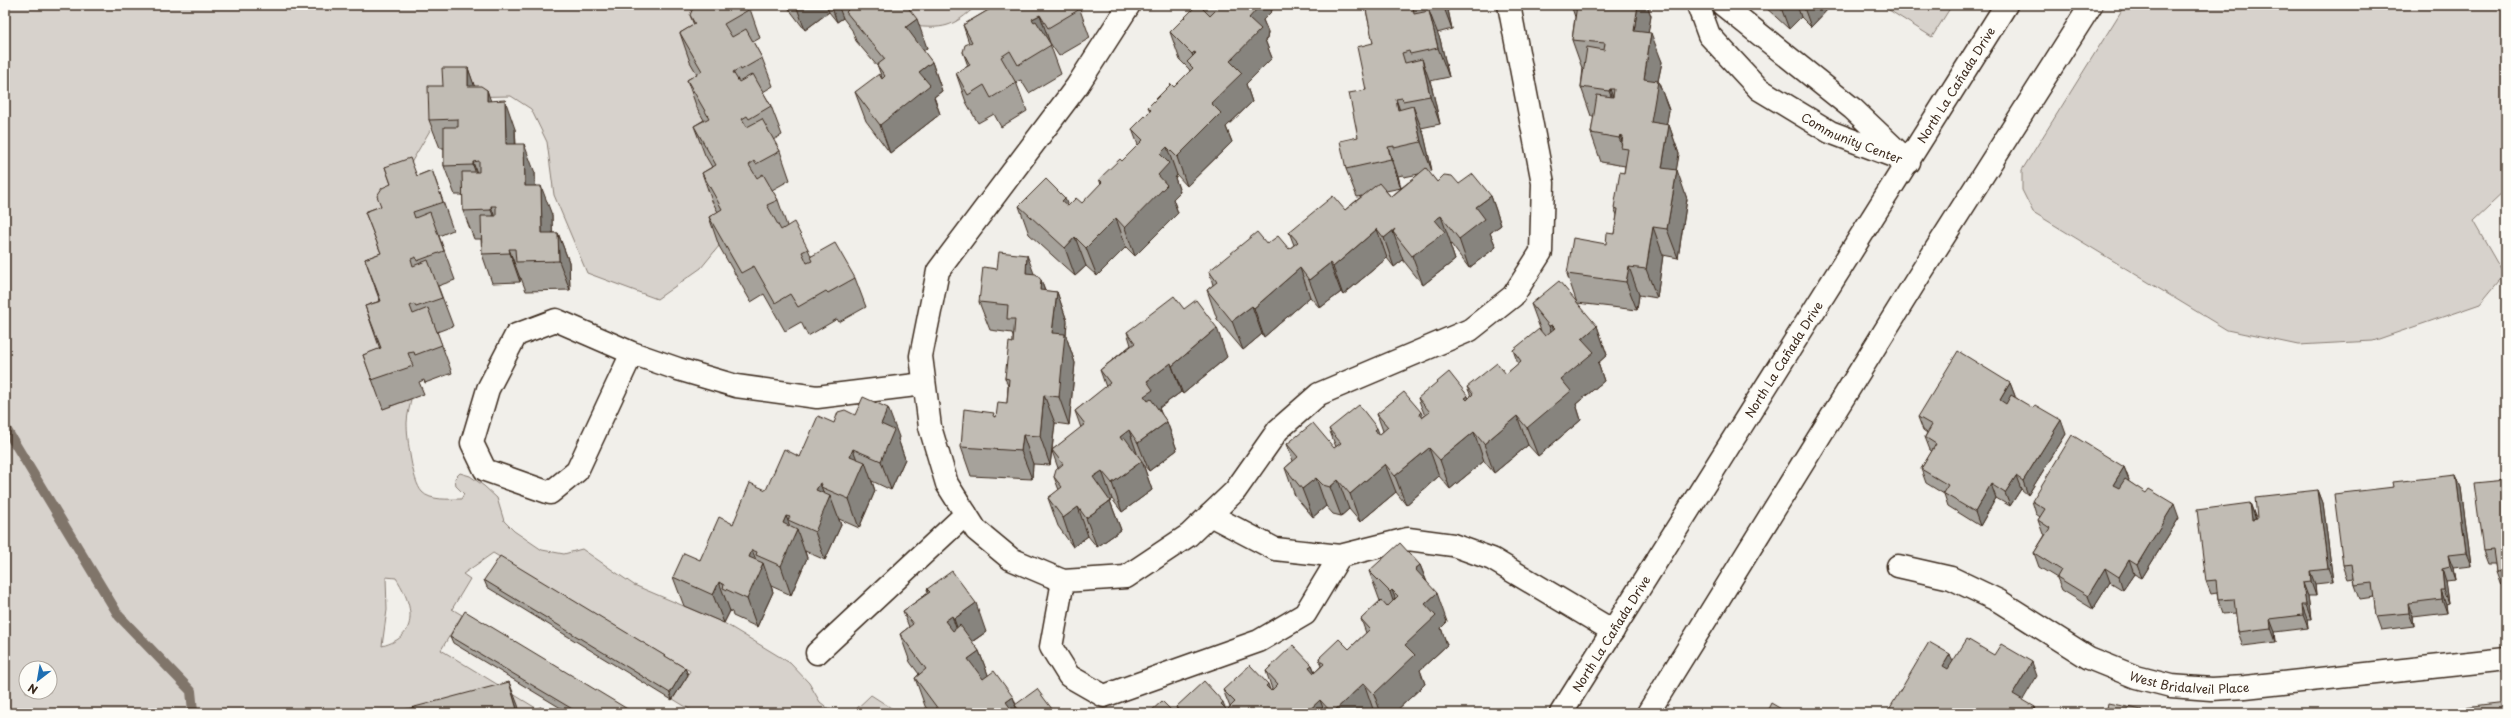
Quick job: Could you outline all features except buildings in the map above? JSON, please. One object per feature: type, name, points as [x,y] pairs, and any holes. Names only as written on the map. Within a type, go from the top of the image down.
[{"type":"street","points":[[1129,5],[1077,86],[938,271],[921,356],[930,427],[947,484],[976,530],[1011,560],[1063,581],[1126,577],[1189,535],[1235,491],[1278,430],[1320,394],[1470,330],[1513,296],[1541,252],[1543,183],[1509,5]]},
{"type":"street","name":"Community Center","points":[[1698,5],[1709,35],[1759,89],[1830,132],[1909,162]]},
{"type":"street","name":"Community Center","points":[[1723,5],[1853,109],[1909,162]]},
{"type":"street","name":"North La Cañada Drive","points":[[1561,713],[1723,453],[1909,162],[2006,5]]},
{"type":"street","points":[[1648,713],[1917,279],[2091,5]]},
{"type":"street","points":[[632,353],[577,471],[550,493],[485,470],[472,443],[488,388],[516,335],[556,320],[632,353],[678,370],[736,386],[817,397],[924,384]]},
{"type":"street","points":[[817,653],[966,514]]},
{"type":"street","points":[[1210,515],[1275,549],[1340,556],[1408,539],[1453,545],[1492,559],[1613,631]]},
{"type":"street","points":[[1063,581],[1051,647],[1069,676],[1104,696],[1259,641],[1305,614],[1340,556]]},
{"type":"street","name":"West Bridalveil Place","points":[[1898,566],[1951,578],[1999,601],[2089,658],[2136,677],[2171,686],[2211,689],[2245,688],[2506,660]]},
{"type":"shaded area","points":[[5,5],[721,5],[712,100],[733,238],[719,246],[701,268],[657,299],[587,273],[554,195],[547,142],[531,109],[511,96],[453,97],[439,115],[405,173],[391,281],[375,288],[391,329],[391,377],[383,409],[411,399],[407,417],[409,449],[415,479],[422,492],[426,495],[440,499],[461,499],[464,494],[456,486],[455,478],[460,473],[470,476],[497,498],[504,521],[514,531],[542,550],[564,554],[582,549],[634,585],[724,623],[790,663],[809,683],[820,702],[834,713],[696,713],[673,699],[690,671],[493,553],[463,574],[470,579],[452,609],[462,615],[441,650],[544,713],[5,713]],"holes":[[[386,577],[396,578],[406,598],[410,618],[408,627],[403,635],[382,646],[387,610]]]},
{"type":"shaded area","points":[[896,5],[977,5],[954,23],[940,27],[932,27],[911,26]]},
{"type":"shaded area","points":[[1881,5],[1952,5],[1932,37]]},
{"type":"shaded area","points":[[2125,5],[2506,5],[2506,190],[2473,221],[2504,275],[2480,304],[2373,341],[2298,345],[2227,330],[2033,212],[2022,190],[2022,170]]},
{"type":"shaded area","points":[[871,695],[899,713],[852,713]]},
{"type":"waterway","points":[[5,427],[119,616],[191,691],[193,711],[191,713]]}]
